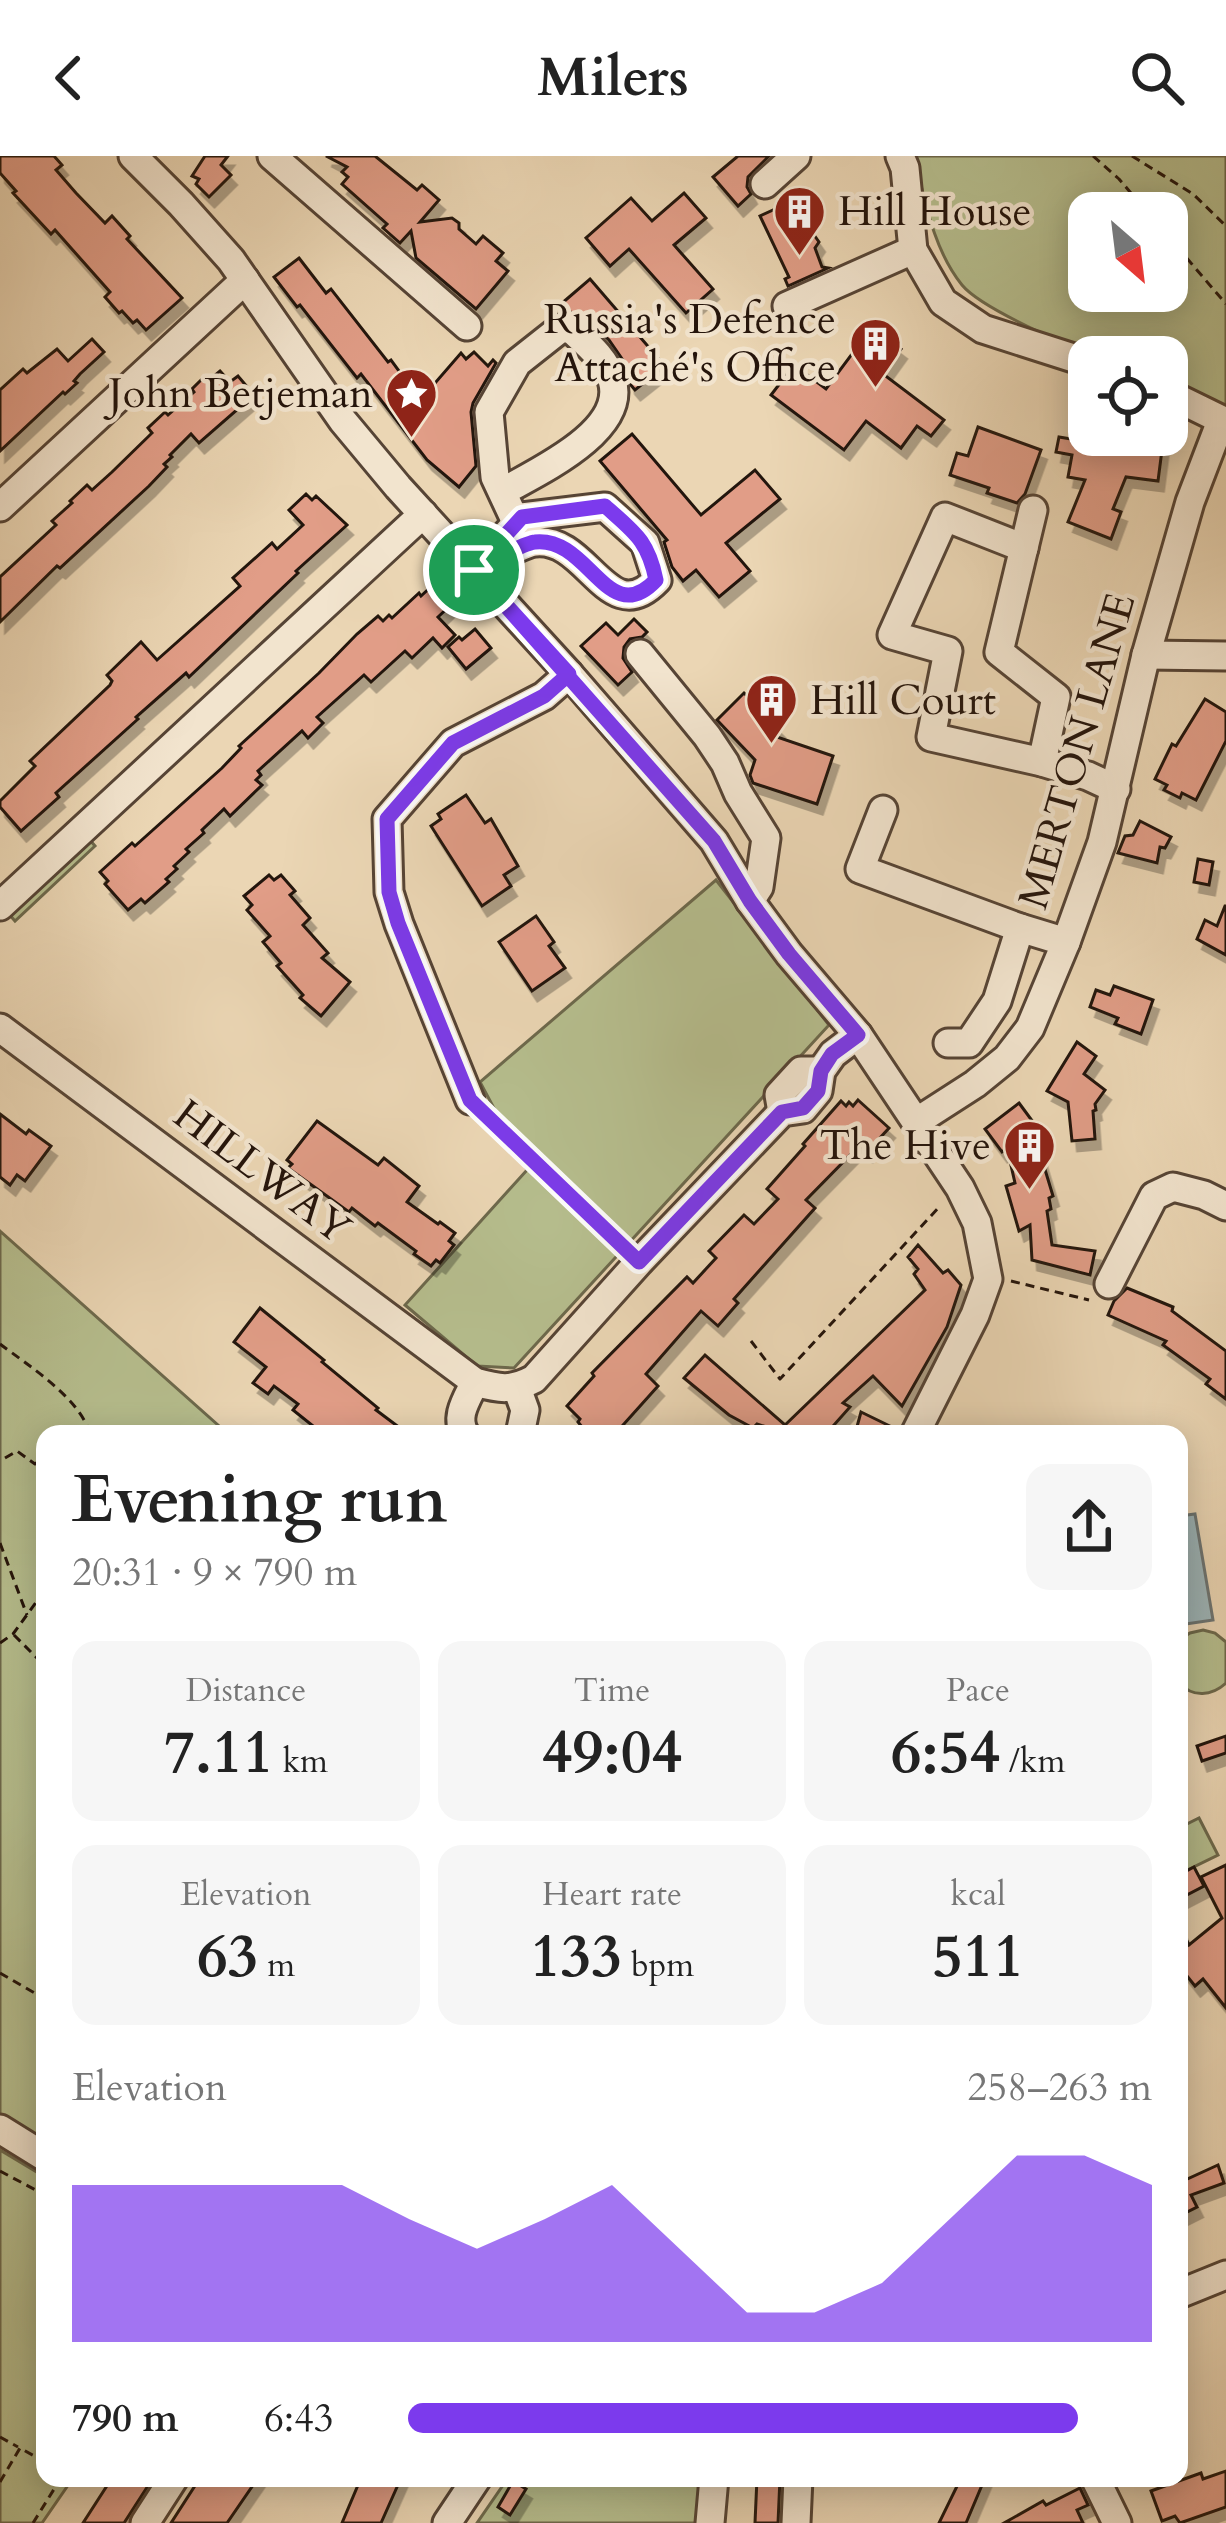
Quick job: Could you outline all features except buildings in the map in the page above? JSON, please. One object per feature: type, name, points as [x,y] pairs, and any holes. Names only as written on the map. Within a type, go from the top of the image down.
[{"type":"street","points":[[133,156],[182,204],[245,280],[343,421],[714,841],[750,901],[858,1035],[960,1188],[976,1223],[988,1279],[920,1425]]},
{"type":"street","points":[[272,156],[467,326]]},
{"type":"street","points":[[765,184],[796,156]]},
{"type":"street","points":[[901,156],[914,250],[943,302],[983,329],[1068,356]]},
{"type":"street","points":[[787,306],[914,250]]},
{"type":"street","points":[[0,507],[245,280]]},
{"type":"street","points":[[502,492],[552,464],[604,424],[613,382],[598,355],[571,329],[560,329],[518,363],[489,412],[495,477],[502,492],[516,522]]},
{"type":"street","points":[[1188,404],[1224,422]]},
{"type":"street","name":"MERTON LANE","points":[[916,1122],[1007,1058],[1030,1028],[1102,842],[1146,655],[1190,502],[1224,422]]},
{"type":"street","points":[[605,506],[645,543],[656,580],[633,596],[618,594],[581,558],[562,547],[535,542],[474,570],[522,517],[605,506]]},
{"type":"street","points":[[1033,510],[1000,652],[1056,697],[1042,762]]},
{"type":"street","points":[[0,906],[422,514]]},
{"type":"street","points":[[1024,548],[945,517],[892,635],[948,651],[931,737],[1042,762],[1116,789]]},
{"type":"street","points":[[640,654],[707,736],[766,838],[759,887],[750,901]]},
{"type":"street","points":[[1146,655],[1226,656]]},
{"type":"street","points":[[470,1100],[398,923],[389,892],[387,819],[453,743],[544,696],[569,674]]},
{"type":"street","points":[[883,810],[860,869],[1066,942]]},
{"type":"street","points":[[947,1043],[969,1043],[997,1001],[1020,928]]},
{"type":"street","name":"HILLWAY","points":[[0,1028],[475,1382]]},
{"type":"street","points":[[460,1425],[460,1414],[475,1382],[517,1388],[534,1378],[782,1112],[803,1108],[818,1091],[821,1071],[832,1054],[858,1035]]},
{"type":"street","points":[[1109,1284],[1154,1196],[1173,1187],[1226,1206]]},
{"type":"street","points":[[517,1388],[525,1410],[522,1425]]},
{"type":"street","points":[[0,2129],[36,2151]]},
{"type":"street","points":[[1188,2290],[1226,2275]]},
{"type":"street","points":[[145,2523],[168,2487]]},
{"type":"street","points":[[447,2523],[471,2487]]},
{"type":"street","points":[[710,2523],[714,2487]]},
{"type":"street","points":[[796,2523],[798,2487]]},
{"type":"street","points":[[1099,2487],[1117,2523]]},
{"type":"path","points":[[1093,156],[1130,192]]},
{"type":"path","points":[[1132,156],[1193,194],[1226,226]]},
{"type":"path","points":[[1188,260],[1226,304]]},
{"type":"path","points":[[470,1100],[639,1262]]},
{"type":"path","points":[[751,1341],[780,1379],[960,1188]]},
{"type":"path","points":[[988,1279],[1088,1300],[1109,1284]]},
{"type":"path","points":[[0,1344],[58,1389],[88,1425]]},
{"type":"path","points":[[5,1457],[17,1451],[36,1463]]},
{"type":"path","points":[[0,1543],[27,1615]]},
{"type":"path","points":[[0,1641],[13,1634],[36,1603]]},
{"type":"path","points":[[13,1634],[36,1657]]},
{"type":"path","points":[[0,1972],[36,1994]]},
{"type":"path","points":[[0,2171],[36,2190]]},
{"type":"path","points":[[0,2437],[36,2457]]},
{"type":"path","points":[[0,2482],[20,2448]]},
{"type":"path","points":[[33,2523],[55,2487]]},
{"type":"green space","points":[[914,156],[1226,156],[1226,422],[1188,399],[1188,336],[1068,336],[1068,343],[1028,326],[962,285],[931,224]]},
{"type":"green space","points":[[89,839],[95,846],[15,921],[8,913]]},
{"type":"green space","points":[[716,880],[829,1025],[514,1368],[477,1366],[405,1305],[527,1170],[480,1082]]},
{"type":"green space","points":[[0,1231],[218,1425],[36,1425],[36,2145],[0,2121]]},
{"type":"green space","points":[[1190,1633],[1215,1633],[1226,1642],[1226,1683],[1215,1691],[1202,1694],[1188,1690]]},
{"type":"green space","points":[[1199,1818],[1218,1855],[1188,1870],[1188,1824]]},
{"type":"green space","points":[[0,2150],[36,2172],[36,2487],[67,2487],[42,2523],[0,2523]]},
{"type":"green space","points":[[502,2487],[700,2487],[698,2523],[477,2523]]},
{"type":"water","points":[[1195,1514],[1213,1620],[1188,1624],[1188,1515]]},
{"type":"place","name":"Hill House","points":[[799,257]]},
{"type":"place","name":"Russia's Defence Attaché's Office","points":[[875,389]]},
{"type":"place","name":"John Betjeman","points":[[412,439]]},
{"type":"place","name":"Hill Court","points":[[771,746]]},
{"type":"place","name":"The Hive","points":[[1030,1191]]},
{"type":"route","points":[[474,570],[522,517],[605,506],[645,543],[653,564],[656,580],[633,596],[618,594],[581,558],[562,547],[535,542],[474,570],[569,674],[544,696],[453,743],[387,819],[389,892],[398,923],[470,1100],[639,1262],[782,1112],[803,1108],[818,1091],[821,1071],[832,1054],[858,1035],[789,954],[714,841],[569,674],[474,570]]}]
